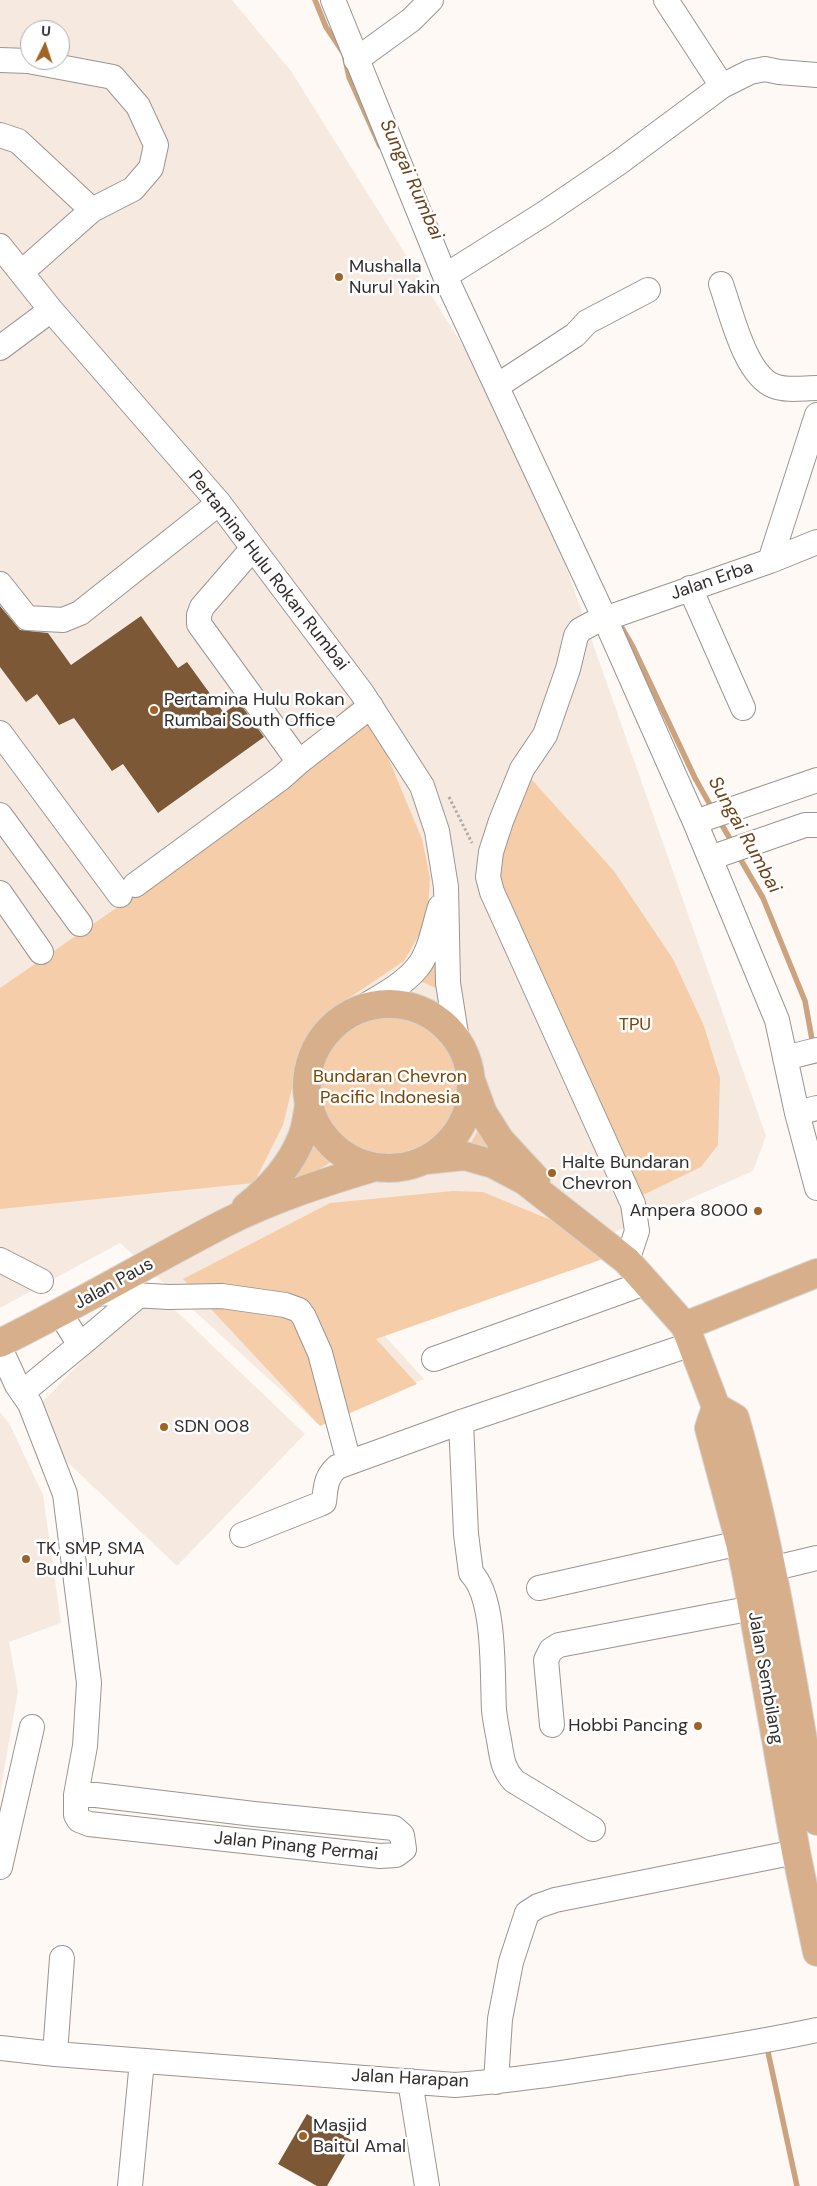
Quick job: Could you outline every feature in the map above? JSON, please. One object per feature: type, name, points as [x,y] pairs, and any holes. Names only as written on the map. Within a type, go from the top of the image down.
[{"type":"main road","points":[[380,1005],[401,1005],[422,1011],[442,1022],[457,1040],[468,1062],[472,1082],[470,1104],[461,1126],[446,1145],[426,1160],[401,1167],[375,1166],[351,1158],[331,1144],[317,1125],[309,1104],[307,1084],[311,1060],[317,1046],[328,1031],[342,1019],[360,1009],[380,1005]]},
{"type":"main road","name":"Jalan Sembilang","points":[[472,1082],[483,1113],[500,1140],[571,1216]]},
{"type":"main road","name":"Jalan Paus","points":[[227,1222],[263,1194],[288,1164],[302,1137],[309,1104]]},
{"type":"main road","name":"Jalan Sembilang","points":[[426,1160],[465,1156],[493,1164],[525,1181],[627,1261],[689,1335],[720,1418],[751,1474],[813,1771],[817,1821]]},
{"type":"main road","name":"Jalan Paus","points":[[5,1343],[227,1222],[330,1180],[375,1166]]},
{"type":"main road","points":[[689,1335],[817,1272]]},
{"type":"main road","name":"Jalan Sembilang","points":[[720,1418],[740,1543],[796,1852],[817,1952]]},
{"type":"street","points":[[333,0],[445,276],[605,619],[726,852],[777,1020],[803,1054],[817,1184]]},
{"type":"street","points":[[356,60],[411,20],[431,0]]},
{"type":"street","points":[[666,0],[722,86]]},
{"type":"street","points":[[0,60],[28,61],[113,76],[138,106],[156,145],[152,168],[133,189],[92,210],[22,272]]},
{"type":"street","points":[[445,276],[617,164],[722,86],[750,72],[765,69],[817,76]]},
{"type":"street","points":[[0,135],[18,141],[92,210]]},
{"type":"street","name":"Pertamina Hulu Rokan Rumbai","points":[[0,246],[51,310],[219,503],[371,706],[422,786],[437,831],[446,887],[448,983],[457,1040]]},
{"type":"street","points":[[721,284],[748,358],[762,379],[776,387],[817,388]]},
{"type":"street","points":[[496,386],[575,335],[587,322],[648,290]]},
{"type":"street","points":[[0,348],[51,310]]},
{"type":"street","points":[[770,562],[817,415]]},
{"type":"street","points":[[0,584],[27,618],[63,620],[80,613],[219,503]]},
{"type":"street","name":"Jalan Erba","points":[[627,1261],[638,1231],[633,1204],[492,892],[488,877],[491,852],[522,769],[545,735],[568,669],[576,636],[580,630],[690,588],[770,562],[817,542]]},
{"type":"street","points":[[253,548],[202,607],[199,615],[199,624],[299,762]]},
{"type":"street","points":[[690,588],[743,708]]},
{"type":"street","points":[[0,732],[127,890],[281,778],[371,706]]},
{"type":"street","points":[[709,817],[817,780]]},
{"type":"street","points":[[0,815],[80,924]]},
{"type":"street","points":[[726,852],[805,824],[817,825]]},
{"type":"street","name":"Pertamina Hulu Rokan Rumbai","points":[[360,1009],[403,981],[418,968],[429,944],[446,887]]},
{"type":"street","points":[[0,893],[41,952]]},
{"type":"street","points":[[0,1260],[41,1281]]},
{"type":"street","points":[[434,1359],[645,1283]]},
{"type":"street","points":[[97,1293],[138,1296],[222,1296],[285,1305],[299,1310],[320,1354],[349,1462]]},
{"type":"street","points":[[19,1393],[138,1296]]},
{"type":"street","points":[[60,1313],[80,1345]]},
{"type":"street","points":[[242,1535],[324,1502],[325,1482],[328,1475],[337,1467],[689,1335]]},
{"type":"street","name":"Jalan Pinang Permai","points":[[5,1343],[19,1393],[65,1494],[89,1683],[85,1746],[76,1795],[76,1815],[79,1820],[89,1824],[380,1856],[396,1855],[404,1849],[402,1835],[394,1828],[96,1795],[76,1795]]},
{"type":"street","points":[[461,1422],[466,1534],[471,1573],[475,1577],[484,1598],[491,1628],[494,1712],[505,1771],[514,1781],[593,1829]]},
{"type":"street","points":[[539,1588],[740,1543]]},
{"type":"street","points":[[772,1569],[817,1558]]},
{"type":"street","points":[[552,1725],[546,1660],[551,1650],[560,1645],[753,1608]]},
{"type":"street","points":[[0,1867],[32,1727]]},
{"type":"street","points":[[252,1843],[254,1814]]},
{"type":"street","points":[[496,2082],[500,2019],[511,1962],[527,1913],[538,1906],[555,1900],[796,1852]]},
{"type":"street","points":[[55,2054],[62,1958]]},
{"type":"street","name":"Jalan Harapan","points":[[1,2055],[55,2054],[455,2084],[496,2082],[753,2044],[817,2030]]},
{"type":"street","points":[[130,2186],[142,2060]]},
{"type":"street","points":[[410,2080],[427,2186]]},
{"type":"shaded area","points":[[0,0],[232,0],[291,71],[521,439],[766,1136],[753,1171],[383,1334],[424,1379],[318,1424],[120,1243],[0,1308]]},
{"type":"shaded area","name":"SDN 008","points":[[152,1288],[305,1434],[177,1566],[24,1421]]},
{"type":"shaded area","name":"TK, SMP, SMA Budhi Luhur","points":[[0,1412],[10,1425],[43,1495],[61,1623],[9,1642],[18,1691],[0,1793]]},
{"type":"green space","points":[[358,697],[382,743],[422,839],[430,878],[427,921],[404,961],[331,1010],[310,1030],[301,1052],[283,1125],[254,1183],[0,1209],[0,988],[160,878]]},
{"type":"green space","name":"TPU","points":[[524,771],[614,871],[673,959],[704,1026],[720,1078],[718,1145],[701,1167],[643,1195],[491,862]]},
{"type":"green space","points":[[440,928],[440,990],[418,980]]},
{"type":"green space","name":"Bundaran Chevron Pacific Indonesia","points":[[390,1017],[404,1018],[417,1022],[430,1029],[440,1038],[449,1048],[456,1061],[460,1074],[460,1102],[456,1115],[449,1128],[440,1138],[430,1147],[417,1154],[404,1158],[390,1159],[376,1158],[363,1154],[350,1147],[340,1138],[331,1128],[324,1115],[320,1102],[319,1088],[320,1074],[324,1061],[331,1048],[340,1038],[350,1029],[363,1022],[376,1018]]},
{"type":"green space","points":[[481,1125],[502,1151],[470,1144]]},
{"type":"green space","points":[[312,1137],[333,1161],[271,1198]]},
{"type":"green space","points":[[453,1191],[483,1192],[563,1225],[603,1259],[376,1339],[417,1384],[320,1426],[183,1279],[330,1203]]},
{"type":"building","name":"Pertamina Hulu Rokan Rumbai South Office","points":[[0,606],[20,630],[48,633],[71,665],[141,616],[178,668],[187,662],[224,713],[239,702],[264,737],[158,813],[123,764],[112,771],[74,718],[59,725],[37,694],[26,702],[0,667]]},
{"type":"building","points":[[307,2114],[353,2141],[327,2186],[317,2186],[278,2164]]},
{"type":"waterway","name":"Sungai Rumbai","points":[[315,0],[326,27],[344,54],[349,77],[380,146]]},
{"type":"waterway","name":"Sungai Rumbai","points":[[622,628],[633,647],[695,778],[713,810]]},
{"type":"waterway","name":"Sungai Rumbai","points":[[719,820],[733,844]]},
{"type":"waterway","name":"Sungai Rumbai","points":[[738,855],[763,898],[805,1001],[813,1045]]},
{"type":"waterway","points":[[768,2052],[797,2186]]},
{"type":"place","name":"Mushalla Nurul Yakin","points":[[339,277]]},
{"type":"place","name":"Pertamina Hulu Rokan Rumbai South Office","points":[[154,710]]},
{"type":"place","name":"Halte Bundaran Chevron","points":[[552,1173]]},
{"type":"place","name":"Ampera 8000","points":[[758,1211]]},
{"type":"place","name":"SDN 008","points":[[164,1427]]},
{"type":"place","name":"TK, SMP, SMA Budhi Luhur","points":[[26,1559]]},
{"type":"place","name":"Hobbi Pancing","points":[[698,1726]]},
{"type":"place","name":"Masjid Baitul Amal","points":[[303,2136]]}]
